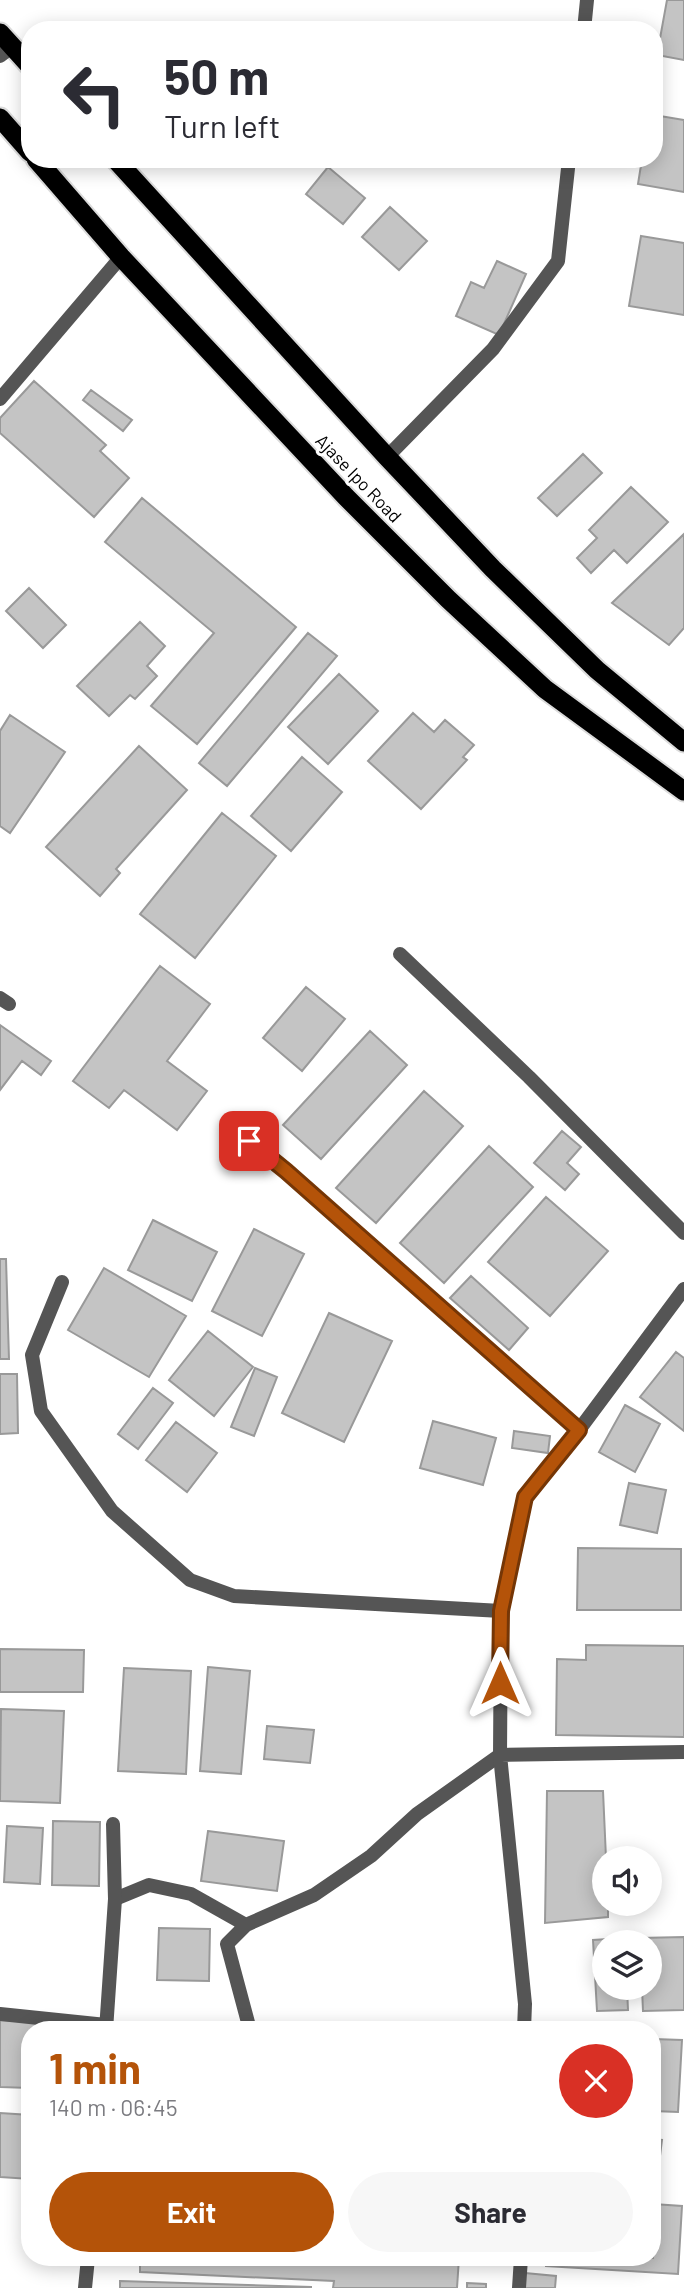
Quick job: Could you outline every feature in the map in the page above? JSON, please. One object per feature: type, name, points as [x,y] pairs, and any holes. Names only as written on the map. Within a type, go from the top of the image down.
[{"type":"highway","points":[[4,45],[21,58]]},
{"type":"highway","points":[[0,118],[21,142]]},
{"type":"highway","name":"Ajase Ipo Road","points":[[44,168],[121,257],[346,497],[448,599],[545,689],[684,791]]},
{"type":"highway","name":"Ajase Ipo Road","points":[[123,168],[493,569],[597,670],[684,742]]},
{"type":"street","points":[[585,21],[587,0]]},
{"type":"street","points":[[387,457],[493,349],[558,261],[568,168]]},
{"type":"street","points":[[0,399],[121,257]]},
{"type":"street","points":[[400,954],[529,1077],[684,1233]]},
{"type":"street","points":[[230,1126],[286,1171],[579,1430]]},
{"type":"street","points":[[62,1282],[32,1355],[41,1411],[112,1511],[190,1580],[234,1596],[501,1611]]},
{"type":"street","points":[[524,2021],[525,2004],[500,1755],[501,1611],[525,1497],[579,1430],[684,1289]]},
{"type":"street","points":[[248,2021],[227,1944],[246,1925],[314,1895],[370,1856],[417,1814],[500,1755],[684,1752]]},
{"type":"street","points":[[106,2021],[115,1899],[113,1824]]},
{"type":"street","points":[[115,1899],[149,1885],[191,1894],[246,1925]]},
{"type":"street","points":[[0,2014],[53,2021]]},
{"type":"street","points":[[85,2288],[87,2266]]},
{"type":"street","points":[[519,2288],[520,2266]]},
{"type":"building","points":[[667,0],[684,0],[684,60],[663,56],[663,22]]},
{"type":"building","points":[[663,116],[684,120],[684,192],[638,184],[641,168],[663,168]]},
{"type":"building","points":[[329,168],[365,198],[343,224],[306,194]]},
{"type":"building","points":[[390,207],[427,241],[399,270],[362,237]]},
{"type":"building","points":[[641,236],[684,243],[684,315],[629,306]]},
{"type":"building","points":[[497,261],[526,274],[499,335],[456,316],[471,282],[484,288]]},
{"type":"building","points":[[34,381],[106,445],[100,451],[129,478],[94,517],[0,433],[0,418]]},
{"type":"building","points":[[91,390],[132,420],[123,431],[83,400]]},
{"type":"building","points":[[583,454],[602,473],[557,516],[538,498]]},
{"type":"building","points":[[631,487],[668,522],[627,563],[614,550],[591,573],[577,558],[597,538],[589,530]]},
{"type":"building","points":[[142,498],[296,627],[197,744],[151,706],[214,633],[105,542]]},
{"type":"building","points":[[684,534],[684,628],[669,645],[612,603]]},
{"type":"building","points":[[29,588],[66,625],[43,648],[6,611]]},
{"type":"building","points":[[140,622],[165,646],[147,666],[157,676],[135,699],[130,695],[109,716],[77,686]]},
{"type":"building","points":[[308,633],[337,656],[227,786],[199,763]]},
{"type":"building","points":[[339,674],[378,711],[328,764],[288,727]]},
{"type":"building","points":[[413,713],[434,732],[445,720],[474,745],[463,757],[467,760],[421,809],[368,761]]},
{"type":"building","points":[[10,715],[65,752],[10,833],[0,826],[0,731]]},
{"type":"building","points":[[139,746],[187,790],[116,869],[120,873],[100,896],[46,847]]},
{"type":"building","points":[[302,757],[342,792],[291,851],[251,816]]},
{"type":"building","points":[[222,813],[276,856],[195,958],[140,914]]},
{"type":"building","points":[[160,966],[210,1004],[167,1061],[207,1091],[177,1130],[124,1090],[109,1108],[73,1081]]},
{"type":"building","points":[[306,987],[345,1019],[302,1071],[263,1038]]},
{"type":"building","points":[[0,1025],[51,1061],[41,1075],[22,1061],[0,1090]]},
{"type":"building","points":[[370,1031],[407,1065],[321,1159],[283,1125]]},
{"type":"building","points":[[424,1091],[463,1126],[376,1223],[336,1188]]},
{"type":"building","points":[[562,1131],[581,1147],[567,1163],[579,1174],[565,1190],[534,1163]]},
{"type":"building","points":[[489,1146],[533,1187],[444,1283],[400,1243]]},
{"type":"building","points":[[546,1197],[608,1251],[550,1316],[488,1262]]},
{"type":"building","points":[[153,1220],[217,1252],[192,1301],[128,1270]]},
{"type":"building","points":[[254,1229],[304,1254],[262,1336],[212,1311]]},
{"type":"building","points":[[0,1259],[6,1259],[9,1359],[0,1359]]},
{"type":"building","points":[[104,1268],[186,1316],[149,1377],[68,1330]]},
{"type":"building","points":[[471,1276],[528,1328],[509,1350],[450,1298]]},
{"type":"building","points":[[329,1313],[392,1341],[344,1442],[282,1413]]},
{"type":"building","points":[[208,1331],[253,1367],[214,1416],[169,1380]]},
{"type":"building","points":[[676,1352],[684,1358],[684,1431],[640,1397]]},
{"type":"building","points":[[255,1368],[277,1377],[254,1436],[231,1427]]},
{"type":"building","points":[[0,1374],[17,1374],[18,1433],[0,1434]]},
{"type":"building","points":[[153,1388],[173,1403],[138,1449],[118,1434]]},
{"type":"building","points":[[625,1405],[660,1424],[635,1472],[599,1452]]},
{"type":"building","points":[[433,1421],[496,1438],[483,1485],[420,1468]]},
{"type":"building","points":[[176,1422],[217,1453],[187,1492],[146,1460]]},
{"type":"building","points":[[514,1431],[550,1436],[548,1453],[512,1448]]},
{"type":"building","points":[[629,1483],[666,1490],[657,1533],[620,1525]]},
{"type":"building","points":[[578,1548],[681,1549],[681,1610],[577,1610]]},
{"type":"building","points":[[586,1645],[684,1646],[684,1737],[556,1735],[557,1659],[586,1660]]},
{"type":"building","points":[[0,1649],[84,1650],[83,1692],[0,1692]]},
{"type":"building","points":[[208,1667],[250,1671],[241,1774],[200,1771]]},
{"type":"building","points":[[124,1668],[191,1671],[186,1774],[118,1771]]},
{"type":"building","points":[[1,1709],[64,1711],[60,1803],[0,1801]]},
{"type":"building","points":[[267,1726],[314,1730],[310,1763],[264,1759]]},
{"type":"building","points":[[547,1791],[603,1791],[605,1846],[592,1846],[592,1916],[608,1917],[545,1923]]},
{"type":"building","points":[[53,1821],[100,1822],[99,1886],[52,1885]]},
{"type":"building","points":[[7,1826],[43,1828],[40,1884],[4,1882]]},
{"type":"building","points":[[208,1831],[284,1841],[277,1891],[201,1881]]},
{"type":"building","points":[[159,1928],[210,1929],[209,1981],[157,1980]]},
{"type":"building","points":[[684,1937],[684,2010],[643,2011],[643,2000],[662,2000],[662,1938]]},
{"type":"building","points":[[596,2000],[628,2000],[628,2010],[597,2011]]},
{"type":"building","points":[[0,2020],[22,2021],[21,2088],[0,2087]]},
{"type":"building","points":[[661,2039],[682,2040],[678,2112],[661,2111]]},
{"type":"building","points":[[0,2113],[21,2114],[21,2178],[0,2177]]},
{"type":"building","points":[[661,2205],[682,2206],[678,2274],[546,2266],[661,2266]]},
{"type":"building","points":[[140,2266],[458,2266],[457,2288],[333,2288],[334,2281],[140,2272]]},
{"type":"building","points":[[525,2273],[556,2276],[555,2288],[524,2288]]},
{"type":"building","points":[[120,2281],[311,2287],[311,2288],[120,2288]]},
{"type":"building","points":[[467,2283],[486,2284],[486,2288],[467,2288]]},
{"type":"route","points":[[249,1141],[579,1430],[525,1497],[501,1611],[500,1683]]}]
